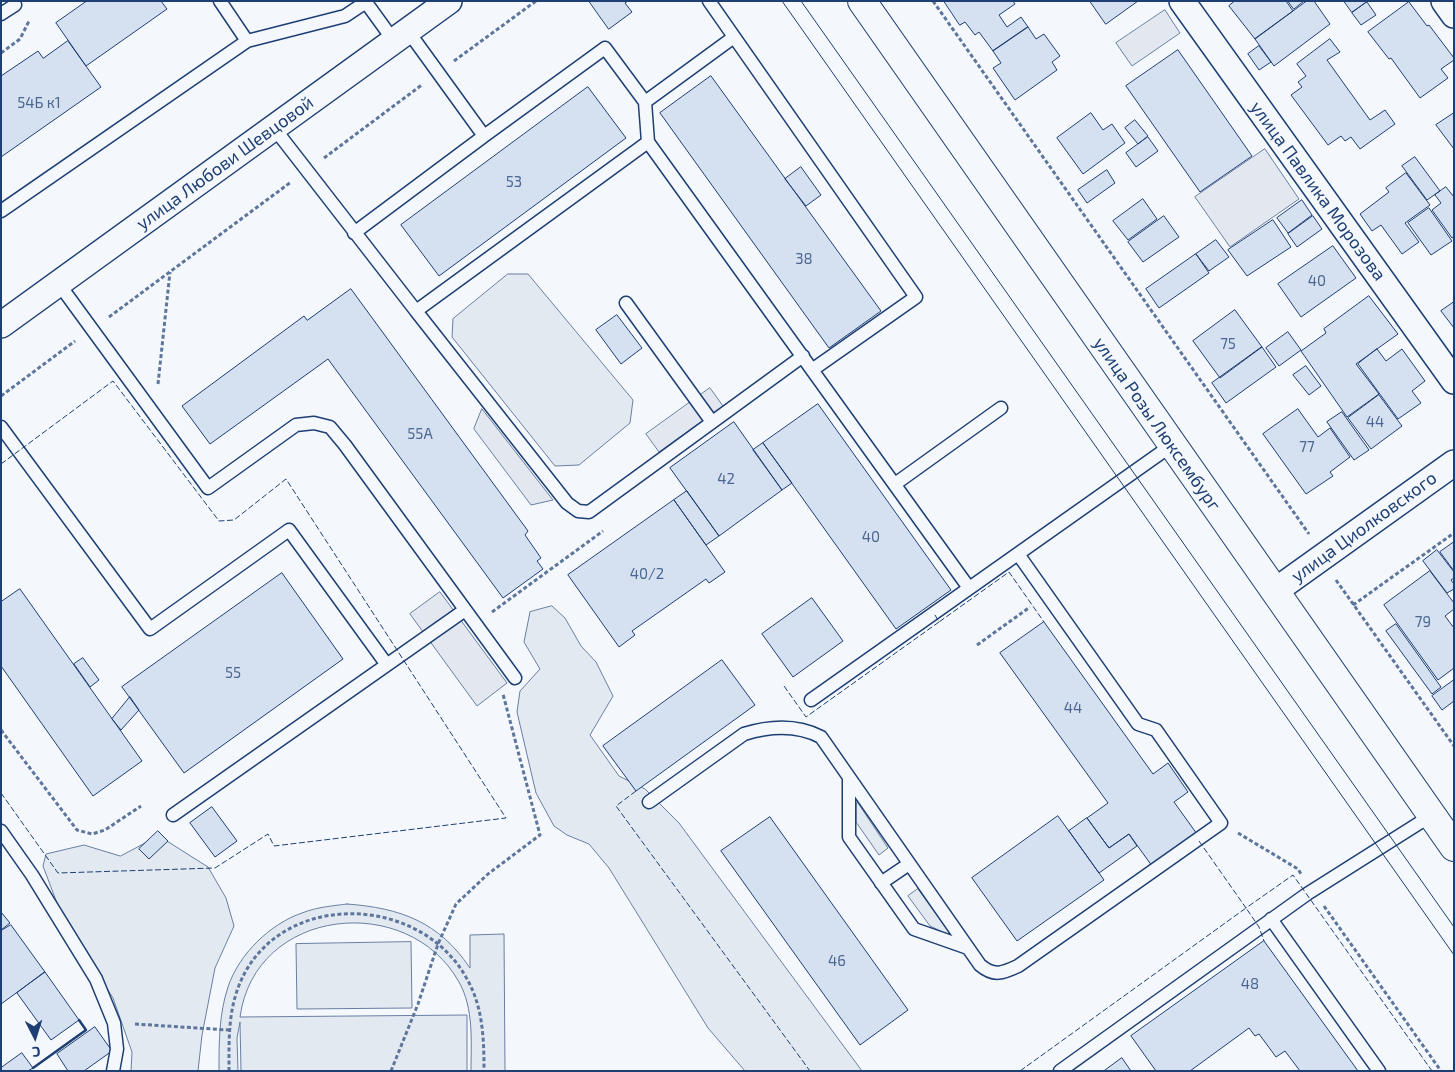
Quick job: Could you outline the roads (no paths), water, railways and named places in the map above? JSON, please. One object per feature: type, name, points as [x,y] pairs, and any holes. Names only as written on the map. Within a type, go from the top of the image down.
[{"type":"main road","name":"улица Розы Люксембург","points":[[862,1],[1454,847]]},
{"type":"street","name":"улица Любови Шевцовой","points":[[1,325],[449,1]]},
{"type":"street","name":"улица Павлика Морозова","points":[[1182,1],[1454,381]]},
{"type":"street","points":[[1444,1],[1454,15]]},
{"type":"street","name":"улица Циолковского","points":[[1275,591],[1454,464]]},
{"type":"lane","points":[[220,1],[247,41]]},
{"type":"lane","points":[[709,1],[916,297],[812,370]]},
{"type":"lane","points":[[1,211],[247,41],[345,16],[365,2],[438,73],[484,136]]},
{"type":"lane","points":[[1,14],[15,5]]},
{"type":"lane","points":[[645,102],[734,37]]},
{"type":"lane","points":[[354,233],[605,48],[645,102],[648,142],[969,588]]},
{"type":"lane","points":[[274,128],[354,233],[567,503],[578,511],[589,512],[803,356]]},
{"type":"lane","points":[[416,311],[648,142]]},
{"type":"lane","points":[[59,284],[208,488],[296,425],[314,423],[330,427],[515,678]]},
{"type":"lane","points":[[626,303],[712,422]]},
{"type":"lane","points":[[895,484],[1001,408]]},
{"type":"lane","points":[[1,427],[150,630],[289,530],[386,665]]},
{"type":"lane","points":[[811,700],[1172,445]]},
{"type":"lane","points":[[649,802],[744,734],[762,728],[781,727],[810,731],[820,737],[968,948],[986,970],[995,973],[1004,972],[1018,966],[1221,823],[1156,730],[1138,724],[1018,554]]},
{"type":"lane","points":[[173,815],[465,610]]},
{"type":"lane","points":[[849,777],[849,837],[881,883],[914,929],[968,948]]},
{"type":"lane","points":[[1060,1071],[1312,890],[1432,815]]},
{"type":"lane","points":[[1,831],[32,875],[96,979],[114,1023],[117,1050],[113,1071]]},
{"type":"lane","points":[[881,883],[909,864]]},
{"type":"lane","points":[[1271,919],[1379,1071]]},
{"type":"tram line","points":[[782,1],[1454,955]]},
{"type":"tram line","points":[[801,1],[1454,927]]}]
